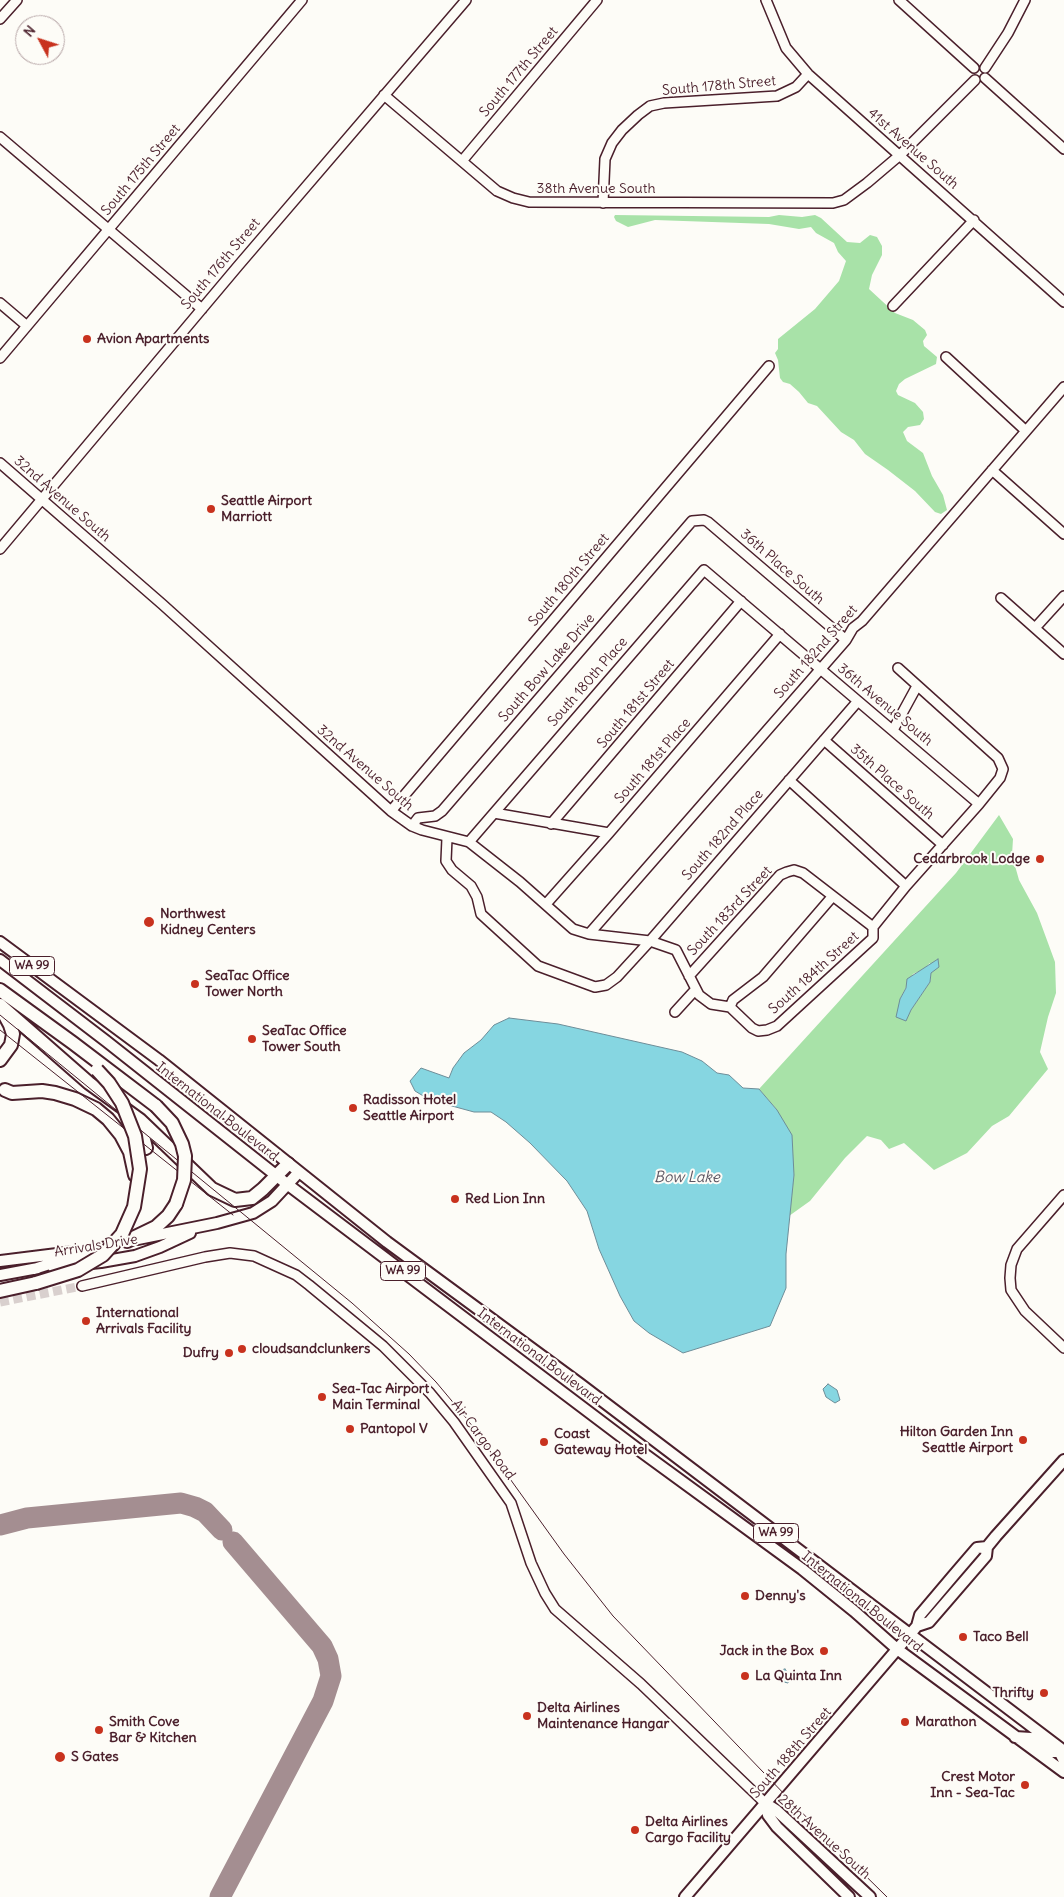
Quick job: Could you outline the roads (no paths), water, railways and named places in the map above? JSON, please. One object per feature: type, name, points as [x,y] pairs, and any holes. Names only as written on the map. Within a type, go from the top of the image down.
[{"type":"highway","points":[[0,990],[97,1070],[118,1096],[135,1136],[140,1169],[134,1207],[122,1234],[103,1255],[78,1270],[36,1283],[0,1291]]},
{"type":"highway","points":[[0,1007],[88,1083],[146,1125],[206,1186],[229,1198],[240,1200],[252,1198],[282,1180],[293,1168]]},
{"type":"highway","points":[[0,1007],[13,1034],[12,1045],[0,1060]]},
{"type":"highway","points":[[32,1015],[73,1043],[156,1106],[175,1128],[182,1144],[184,1180],[176,1204],[168,1216],[156,1227],[127,1242]]},
{"type":"highway","points":[[5,1090],[12,1093],[27,1091],[49,1092],[69,1096],[96,1109],[108,1119],[121,1135],[132,1160],[135,1174],[134,1207]]},
{"type":"highway","points":[[133,1115],[140,1125],[146,1148]]},
{"type":"main road","name":"International Boulevard","points":[[0,942],[159,1060],[387,1242],[914,1630],[1062,1750]]},
{"type":"main road","name":"International Boulevard","points":[[0,960],[282,1180],[643,1453],[802,1569],[854,1611],[897,1650],[1064,1772]]},
{"type":"main road","name":"Arrivals Drive","points":[[34,1269],[90,1251],[246,1216],[272,1200],[282,1180]]},
{"type":"main road","name":"Arrivals Drive","points":[[0,1275],[135,1256],[217,1223]]},
{"type":"main road","points":[[0,1261],[90,1251]]},
{"type":"main road","name":"South 188th Street","points":[[684,1897],[914,1630],[920,1615],[952,1576],[977,1548],[988,1546],[1064,1460]]},
{"type":"main road","points":[[1015,1737],[1031,1738],[1051,1752],[1062,1750]]},
{"type":"main road","points":[[1062,1750],[1060,1754],[1064,1761]]},
{"type":"main road","name":"28th Avenue South","points":[[765,1803],[768,1815],[777,1827],[849,1897]]},
{"type":"main road","name":"28th Avenue South","points":[[765,1803],[776,1810],[870,1897]]},
{"type":"street","points":[[0,19],[16,0]]},
{"type":"street","name":"South 175th Street","points":[[0,358],[302,0]]},
{"type":"street","name":"South 176th Street","points":[[0,549],[384,94],[466,0]]},
{"type":"street","name":"South 177th Street","points":[[462,161],[597,0]]},
{"type":"street","name":"41st Avenue South","points":[[766,0],[786,48],[808,74],[1064,302]]},
{"type":"street","points":[[899,0],[974,68]]},
{"type":"street","points":[[985,68],[1008,33],[1025,0]]},
{"type":"street","points":[[980,65],[985,68],[987,73],[985,78],[981,81],[975,80],[971,74],[974,68],[980,65]]},
{"type":"street","name":"South 178th Street","points":[[602,203],[605,159],[612,143],[622,130],[650,106],[664,103],[778,96],[796,87],[808,74]]},
{"type":"street","points":[[985,78],[1064,150]]},
{"type":"street","points":[[900,155],[975,80]]},
{"type":"street","name":"38th Avenue South","points":[[384,94],[497,191],[513,198],[538,204],[833,203],[844,200],[868,183],[900,155]]},
{"type":"street","points":[[0,137],[202,309]]},
{"type":"street","points":[[893,306],[974,220]]},
{"type":"street","points":[[0,303],[27,326]]},
{"type":"street","points":[[946,357],[1026,431]]},
{"type":"street","name":"South 180th Street","points":[[391,811],[769,366]]},
{"type":"street","name":"South 182nd Street","points":[[589,934],[820,668],[846,640],[862,627],[862,621],[1064,387]]},
{"type":"street","name":"32nd Avenue South","points":[[0,463],[162,604],[391,811],[412,826],[447,838],[469,842],[494,860],[546,904],[573,930],[589,934],[650,941],[676,950],[699,994],[711,1004],[730,1007],[752,1028],[758,1031],[767,1030]]},
{"type":"street","points":[[992,470],[1064,534]]},
{"type":"street","name":"36th Place South","points":[[698,520],[708,522],[846,640]]},
{"type":"street","name":"South Bow Lake Drive","points":[[412,826],[418,818],[436,816],[442,811],[687,526],[692,521],[698,520]]},
{"type":"street","name":"36th Avenue South","points":[[704,570],[979,804]]},
{"type":"street","name":"South 180th Place","points":[[469,842],[704,570]]},
{"type":"street","points":[[1035,628],[1064,596]]},
{"type":"street","points":[[1001,598],[1064,654]]},
{"type":"street","name":"South 181st Street","points":[[551,824],[741,601]]},
{"type":"street","name":"South 181st Place","points":[[546,904],[609,834],[780,634]]},
{"type":"street","points":[[893,730],[917,686],[898,668]]},
{"type":"street","name":"South 184th Street","points":[[767,1030],[777,1026],[873,938],[873,927],[1000,778],[1003,769],[998,758],[917,686]]},
{"type":"street","name":"South 182nd Place","points":[[447,838],[446,860],[452,870],[471,886],[477,897],[481,914],[538,966],[596,987],[606,985],[617,977],[650,941],[858,701]]},
{"type":"street","name":"35th Place South","points":[[824,740],[942,845]]},
{"type":"street","points":[[790,780],[906,886]]},
{"type":"street","points":[[494,813],[609,834]]},
{"type":"street","name":"South 183rd Street","points":[[689,976],[780,875],[794,870],[802,873],[832,896]]},
{"type":"street","points":[[730,1007],[733,1000],[763,977],[832,896],[873,927]]},
{"type":"street","points":[[675,1012],[696,989]]},
{"type":"street","points":[[1064,1196],[1017,1249],[1011,1265],[1010,1278],[1011,1290],[1025,1311],[1064,1348]]},
{"type":"street","name":"Air Cargo Road","points":[[82,1286],[218,1254],[230,1253],[254,1256],[296,1276],[346,1314],[411,1374],[440,1404],[512,1503],[530,1563],[555,1609],[641,1684],[765,1803]]},
{"type":"water","points":[[938,959],[939,967],[931,973],[930,982],[911,1010],[906,1021],[896,1017],[900,999],[906,988],[907,979]]},
{"type":"water","name":"Bow Lake","points":[[509,1018],[558,1024],[682,1052],[702,1061],[717,1073],[729,1075],[743,1088],[759,1089],[777,1110],[792,1135],[794,1175],[786,1254],[786,1288],[770,1326],[683,1353],[649,1333],[634,1321],[620,1296],[599,1249],[587,1211],[567,1181],[530,1143],[506,1122],[491,1112],[474,1112],[430,1100],[415,1091],[410,1081],[421,1068],[449,1078],[453,1068],[464,1053],[481,1040],[494,1025]]},
{"type":"water","points":[[828,1384],[837,1390],[840,1400],[835,1403],[826,1397],[823,1389]]},
{"type":"water","points":[[785,1669],[790,1676],[788,1683],[784,1682],[783,1676],[780,1673],[781,1670]]},
{"type":"tunnel","points":[[0,1302],[82,1286]]},
{"type":"tram line","points":[[0,1015],[352,1303],[409,1354],[436,1382],[467,1419],[564,1554],[613,1616],[814,1825],[887,1897]]},
{"type":"tram line","points":[[0,1030],[233,1215]]},
{"type":"place","name":"Avion Apartments","points":[[87,339]]},
{"type":"place","name":"Seattle Airport Marriott","points":[[211,509]]},
{"type":"place","name":"Cedarbrook Lodge","points":[[1040,859]]},
{"type":"place","name":"Northwest Kidney Centers","points":[[149,922]]},
{"type":"place","name":"SeaTac Office Tower North","points":[[195,984]]},
{"type":"place","name":"SeaTac Office Tower South","points":[[252,1039]]},
{"type":"place","name":"Radisson Hotel Seattle Airport","points":[[353,1108]]},
{"type":"place","name":"Red Lion Inn","points":[[455,1199]]},
{"type":"place","name":"International Arrivals Facility","points":[[86,1321]]},
{"type":"place","name":"cloudsandclunkers","points":[[242,1349]]},
{"type":"place","name":"Dufry","points":[[229,1353]]},
{"type":"place","name":"Sea-Tac Airport Main Terminal","points":[[322,1397]]},
{"type":"place","name":"Pantopol V","points":[[350,1429]]},
{"type":"place","name":"Hilton Garden Inn Seattle Airport","points":[[1023,1440]]},
{"type":"place","name":"Coast Gateway Hotel","points":[[544,1442]]},
{"type":"place","name":"Denny's","points":[[745,1596]]},
{"type":"place","name":"Taco Bell","points":[[963,1637]]},
{"type":"place","name":"Jack in the Box","points":[[824,1651]]},
{"type":"place","name":"La Quinta Inn","points":[[745,1676]]},
{"type":"place","name":"Thrifty","points":[[1044,1693]]},
{"type":"place","name":"Delta Airlines Maintenance Hangar","points":[[527,1716]]},
{"type":"place","name":"Marathon","points":[[905,1722]]},
{"type":"place","name":"Smith Cove Bar & Kitchen","points":[[99,1730]]},
{"type":"place","name":"S Gates","points":[[60,1757]]},
{"type":"place","name":"Crest Motor Inn - Sea-Tac","points":[[1025,1785]]},
{"type":"place","name":"Delta Airlines Cargo Facility","points":[[635,1830]]}]
